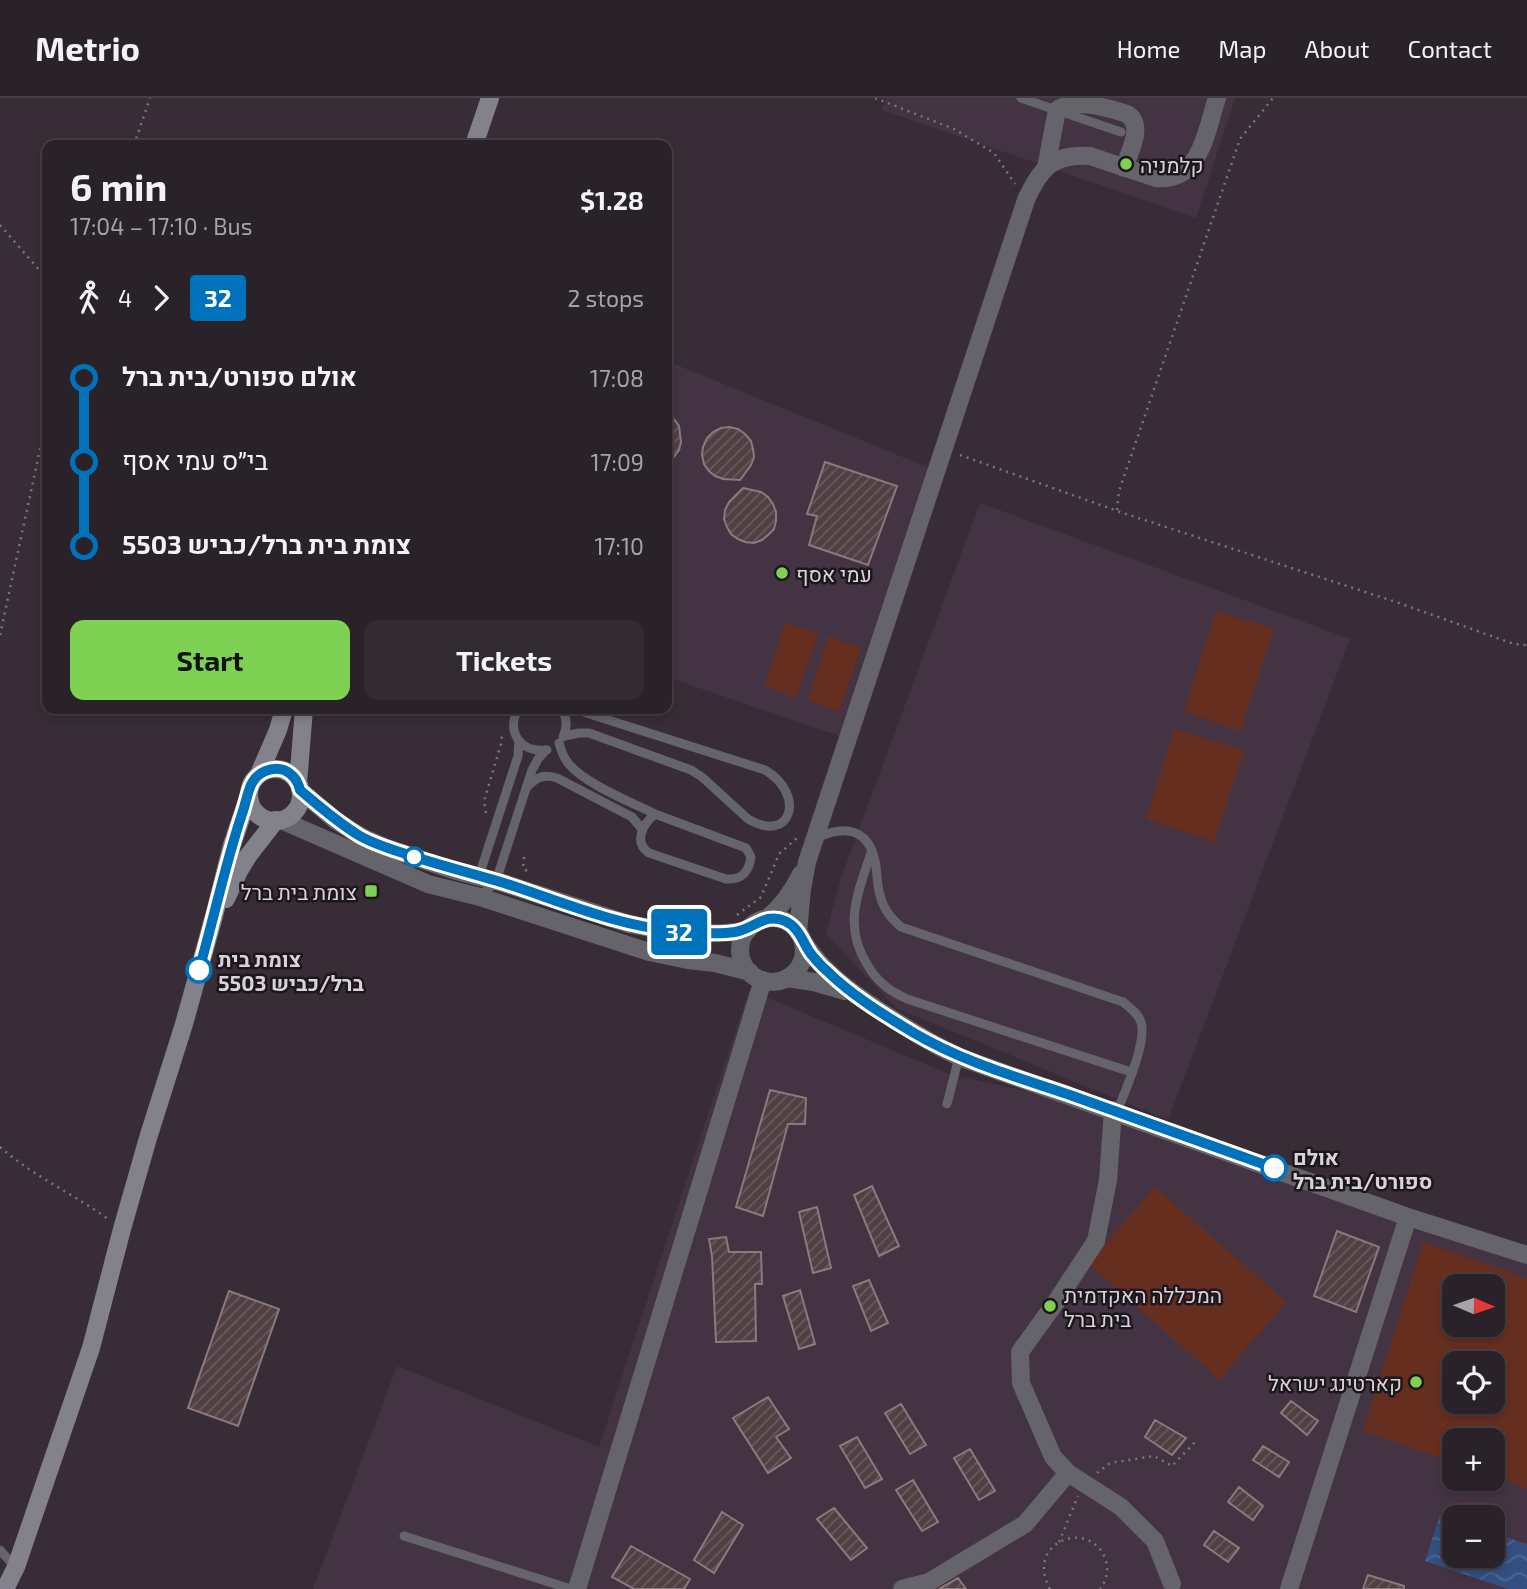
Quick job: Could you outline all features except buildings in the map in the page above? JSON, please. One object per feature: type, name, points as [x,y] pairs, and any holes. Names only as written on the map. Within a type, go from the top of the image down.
[{"type":"main road","points":[[476,140],[490,98]]},
{"type":"main road","points":[[259,775],[283,714]]},
{"type":"main road","points":[[249,795],[259,816],[270,821],[292,815],[299,806],[304,714]]},
{"type":"main road","points":[[5,1589],[16,1567],[91,1348],[122,1229],[184,1024],[251,784],[269,769],[281,769],[291,774],[299,786]]},
{"type":"main road","points":[[214,916],[227,898],[248,856],[279,820]]},
{"type":"street","points":[[1046,168],[1057,110],[1061,104],[1076,98],[1132,117],[1135,136],[1124,168]]},
{"type":"street","points":[[787,978],[798,969],[804,951],[801,936],[802,889],[808,837],[944,449],[1026,200],[1040,174],[1052,162],[1064,157],[1090,156],[1156,178],[1176,177],[1194,163],[1217,98]]},
{"type":"street","points":[[299,786],[335,820],[362,837],[453,870],[488,878],[629,924],[711,934],[748,930]]},
{"type":"street","points":[[279,820],[428,884],[480,897],[649,952],[722,965],[772,982],[787,978],[814,982],[855,995]]},
{"type":"street","points":[[766,919],[786,900],[807,862]]},
{"type":"street","points":[[756,976],[746,968],[742,958],[743,938],[755,923],[773,918],[783,920],[791,924],[825,970],[855,995],[911,1031],[959,1056],[1408,1217],[1527,1255]]},
{"type":"street","points":[[576,1589],[756,976]]},
{"type":"street","points":[[1115,1111],[1108,1180],[1096,1241],[1020,1352],[1021,1383],[1053,1457],[1076,1478],[1121,1507],[1155,1541],[1172,1584]]},
{"type":"street","points":[[1289,1589],[1408,1217]]},
{"type":"street","points":[[902,1589],[929,1582],[1025,1524],[1076,1478]]},
{"type":"lane","points":[[1020,98],[1121,132]]},
{"type":"lane","points":[[480,897],[488,878],[518,756],[519,741],[513,725],[516,714]]},
{"type":"lane","points":[[563,714],[566,727],[561,739],[566,761],[580,774],[655,814],[746,848],[751,857],[746,872],[735,880],[726,880],[649,853],[643,849],[640,842],[644,824],[655,814]]},
{"type":"lane","points":[[480,897],[538,759],[561,739],[579,733],[589,733],[691,770],[755,824],[773,826],[787,818],[791,803],[784,786],[765,770],[590,714]]},
{"type":"lane","points":[[519,741],[531,749],[546,750]]},
{"type":"lane","points":[[526,788],[538,777],[557,778],[632,817],[642,829]]},
{"type":"lane","points":[[808,837],[839,830],[862,836],[871,845],[884,907],[901,927],[1123,1002],[1135,1012],[1141,1022],[1142,1036],[1115,1111]]},
{"type":"lane","points":[[872,850],[858,895],[854,928],[859,950],[884,985],[907,999],[1131,1072]]},
{"type":"lane","points":[[947,1104],[959,1056]]},
{"type":"lane","points":[[404,1536],[571,1589]]},
{"type":"lane","points":[[0,1550],[16,1567]]},
{"type":"path","points":[[136,140],[150,98]]},
{"type":"path","points":[[875,98],[954,129],[994,153],[1026,200]]},
{"type":"path","points":[[1117,510],[1119,491],[1240,139],[1273,98]]},
{"type":"path","points":[[0,225],[42,274]]},
{"type":"path","points":[[0,635],[42,440]]},
{"type":"path","points":[[944,449],[1514,644],[1527,645]]},
{"type":"path","points":[[487,816],[484,800],[501,744],[502,732]]},
{"type":"path","points":[[732,918],[761,897],[779,854],[794,840],[808,837]]},
{"type":"path","points":[[524,857],[523,868],[529,873]]},
{"type":"path","points":[[0,1148],[25,1168],[89,1205],[122,1229]]},
{"type":"path","points":[[1059,1542],[1076,1478],[1111,1463],[1154,1456],[1172,1466],[1195,1442]]},
{"type":"path","points":[[1050,1589],[1043,1568],[1045,1558],[1059,1542],[1069,1538],[1090,1541],[1104,1555],[1107,1576],[1100,1589]]},
{"type":"shaded area","name":"קלמניה","points":[[886,98],[1235,98],[1196,218],[882,110]]},
{"type":"shaded area","name":"עמי אסף","points":[[672,363],[932,469],[842,737],[672,679]]},
{"type":"shaded area","points":[[980,503],[1350,639],[1168,1120],[896,1008],[826,934],[842,875]]},
{"type":"shaded area","points":[[1216,611],[1274,629],[1240,731],[1184,712]]},
{"type":"shaded area","points":[[785,622],[818,634],[796,698],[765,686]]},
{"type":"shaded area","points":[[828,636],[861,648],[839,712],[808,700]]},
{"type":"shaded area","points":[[1174,729],[1244,750],[1214,842],[1146,819]]},
{"type":"shaded area","name":"המכללה האקדמית בית ברל","points":[[749,990],[949,1074],[1113,1110],[1527,1253],[1527,1589],[313,1589],[397,1366],[599,1447]]},
{"type":"shaded area","points":[[1155,1187],[1286,1302],[1219,1380],[1088,1263]]},
{"type":"shaded area","name":"קארטינג ישראל","points":[[1423,1242],[1527,1278],[1527,1488],[1505,1480],[1505,1428],[1442,1428],[1442,1459],[1363,1431]]},
{"type":"water","points":[[1440,1515],[1442,1567],[1425,1561]]},
{"type":"water","points":[[1505,1537],[1527,1544],[1527,1589],[1508,1589],[1446,1568],[1505,1568]]},
{"type":"bus line","name":"32","points":[[199,970],[251,784],[269,769],[281,769],[291,774],[299,783],[300,790],[335,820],[362,837],[453,870],[503,883],[629,924],[711,934],[748,930],[764,919],[783,920],[798,932],[811,954],[825,970],[849,990],[911,1031],[948,1051],[982,1066],[1274,1168]]},
{"type":"place","name":"קלמניה","points":[[1126,164]]},
{"type":"place","name":"עמי אסף","points":[[782,573]]},
{"type":"place","name":"צומת בית ברל","points":[[371,891]]},
{"type":"place","name":"צומת בית ברל/כביש 5503","points":[[199,970]]},
{"type":"place","name":"אולם ספורט/בית ברל","points":[[1274,1168]]},
{"type":"place","name":"המכללה האקדמית בית ברל","points":[[1050,1306]]},
{"type":"place","name":"קארטינג ישראל","points":[[1416,1382]]}]
